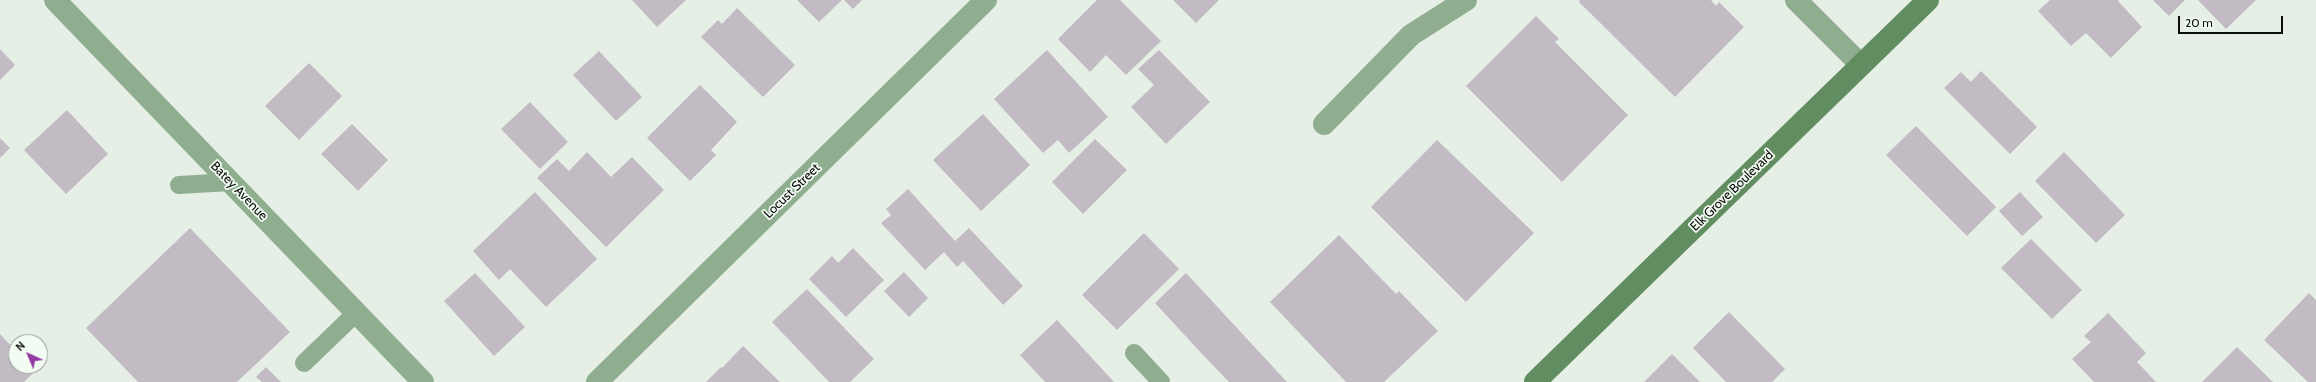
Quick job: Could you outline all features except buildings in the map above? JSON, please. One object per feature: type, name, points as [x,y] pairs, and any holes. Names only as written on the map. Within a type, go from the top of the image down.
[{"type":"main road","name":"Elk Grove Boulevard","points":[[1535,382],[1928,0]]},
{"type":"street","name":"Batey Avenue","points":[[55,0],[423,382]]},
{"type":"street","name":"Locust Street","points":[[597,382],[986,0]]},
{"type":"street","points":[[1324,124],[1411,35],[1466,0]]},
{"type":"street","points":[[1796,0],[1861,65]]},
{"type":"lane","points":[[179,185],[230,182]]},
{"type":"lane","points":[[304,363],[356,313]]},
{"type":"lane","points":[[1134,353],[1162,382]]}]
